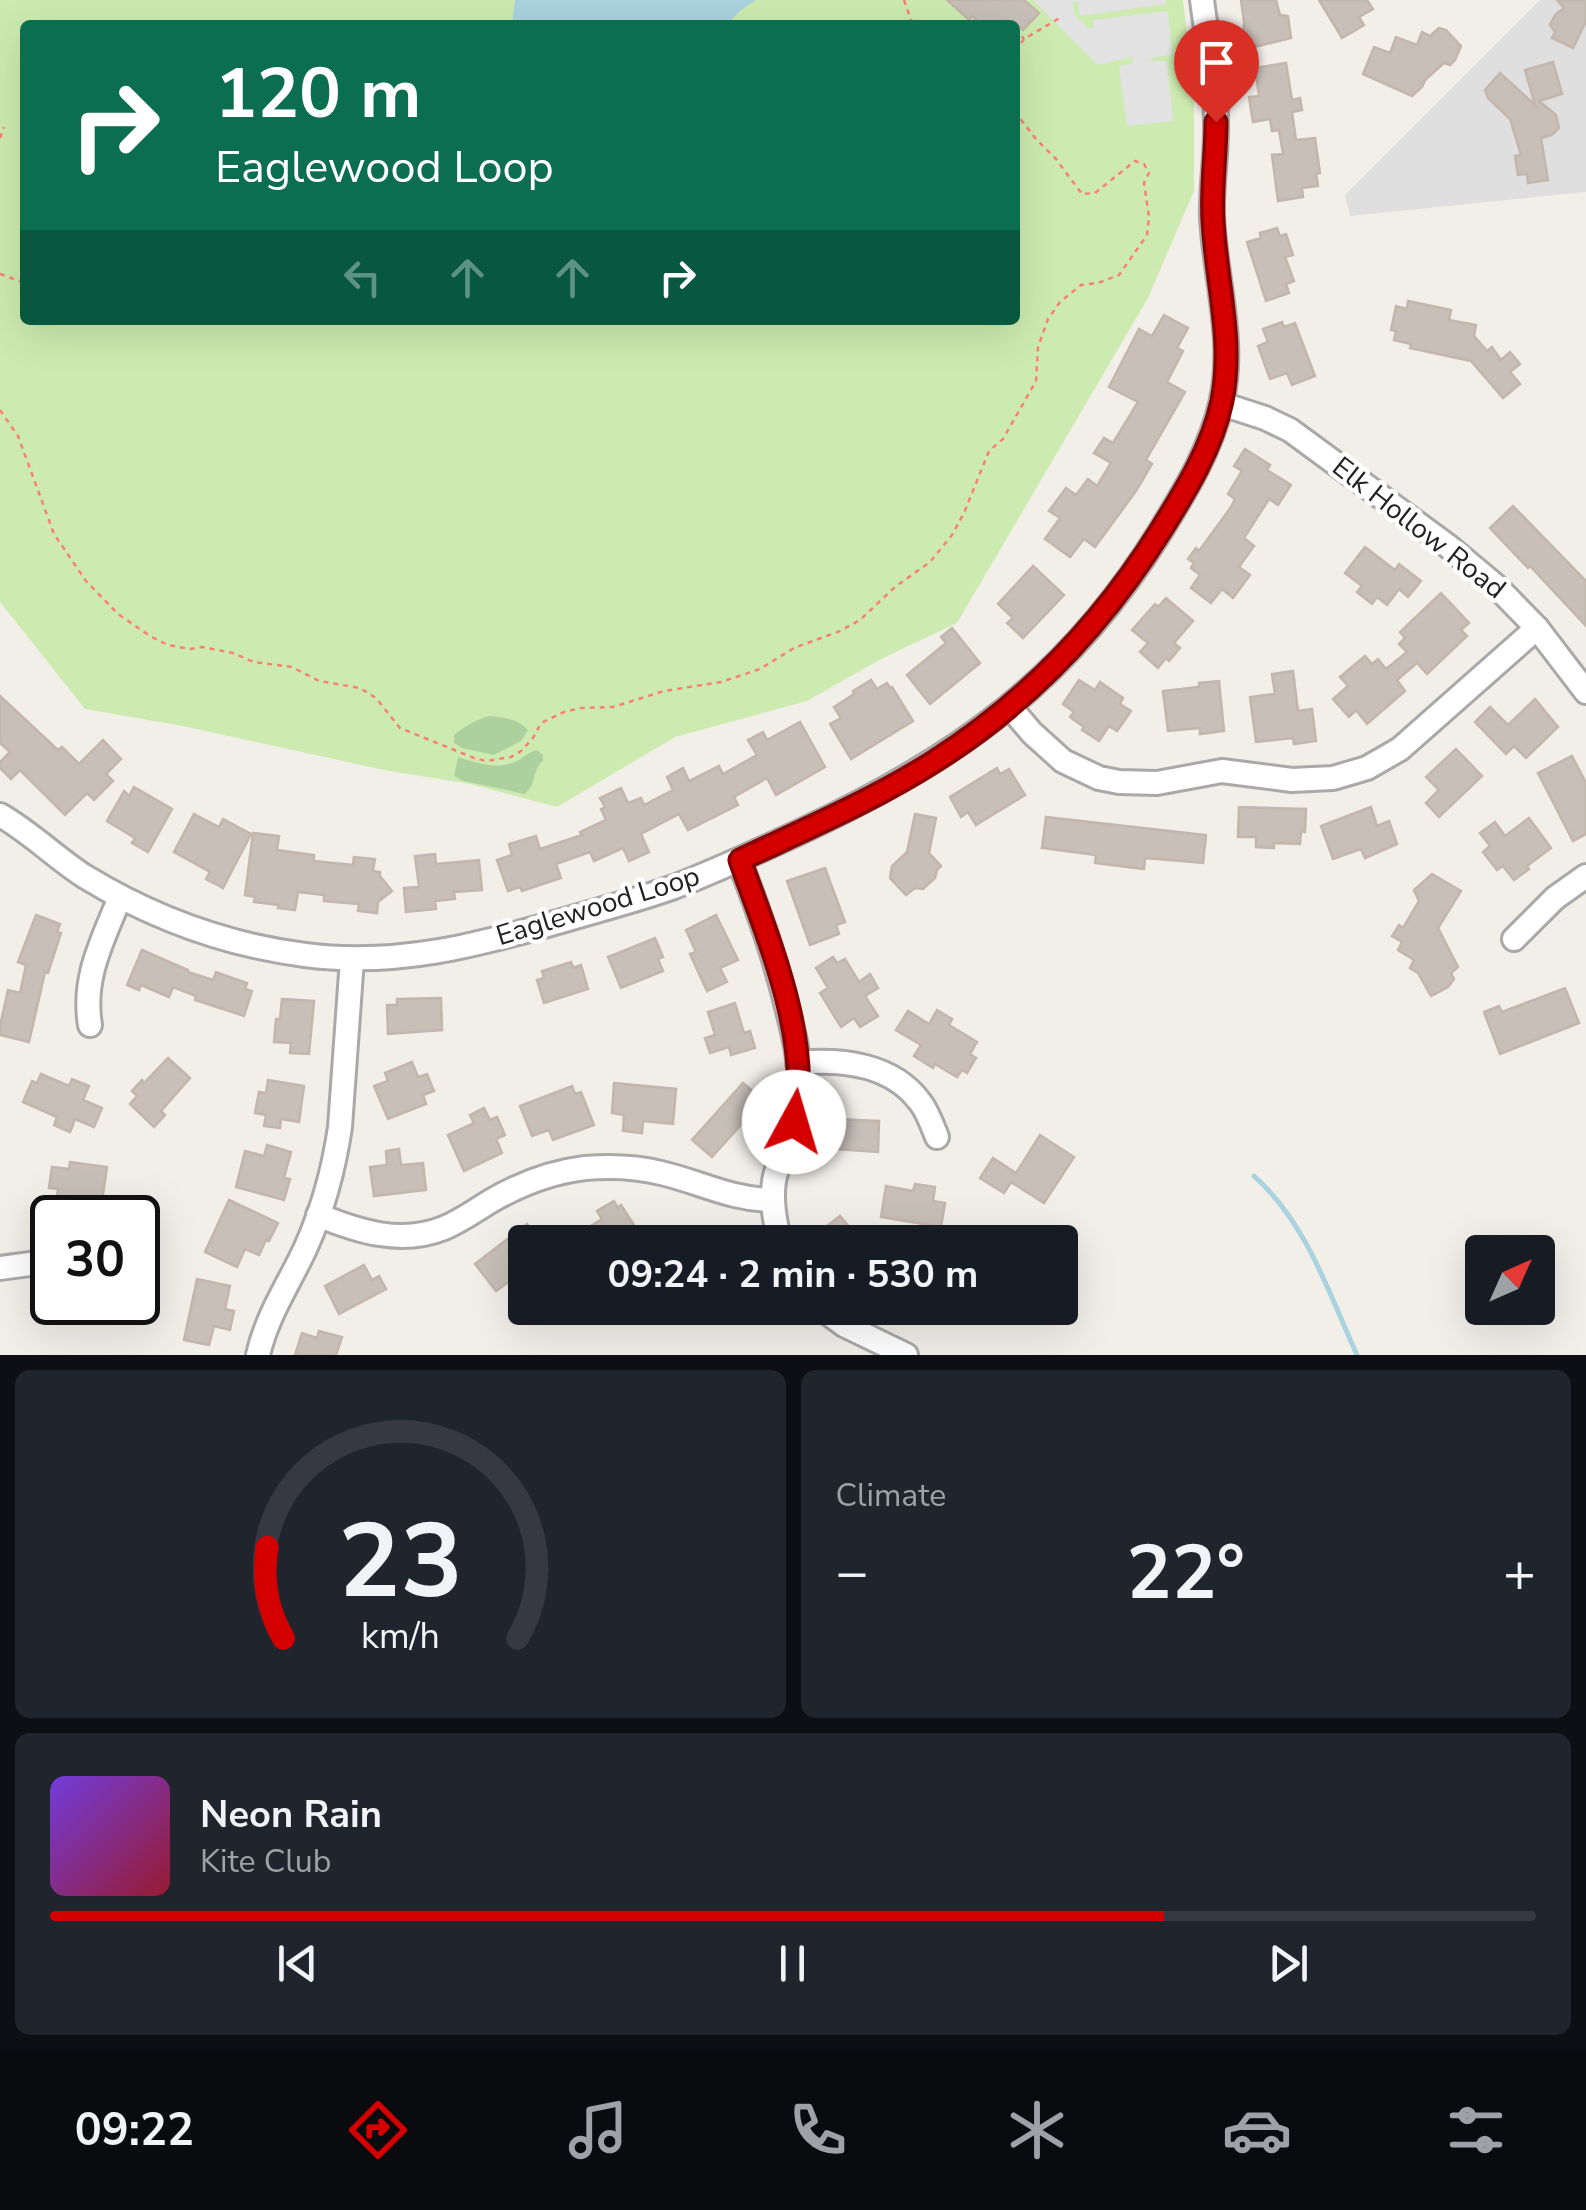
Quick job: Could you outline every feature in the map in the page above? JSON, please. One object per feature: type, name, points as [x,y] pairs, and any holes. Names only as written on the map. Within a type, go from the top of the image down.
[{"type":"street","name":"Eaglewood Loop","points":[[0,815],[83,875],[165,918],[278,951],[352,959],[412,956],[481,942],[641,898],[740,860],[888,789],[936,761],[1010,707],[1074,646],[1128,581],[1197,469],[1211,437],[1222,404],[1227,335],[1212,218],[1216,122],[1202,0]]},
{"type":"street","name":"Elk Hollow Road","points":[[1222,404],[1276,422],[1304,439],[1464,558],[1538,628],[1586,692]]},
{"type":"street","points":[[1010,707],[1063,760],[1099,778],[1157,783],[1222,771],[1292,780],[1333,778],[1383,761],[1400,749],[1538,628]]},
{"type":"street","points":[[740,860],[775,960],[798,1063],[800,1096],[774,1180],[772,1200],[777,1225]]},
{"type":"street","points":[[1514,940],[1555,898],[1586,876]]},
{"type":"street","points":[[90,1024],[90,978],[120,897]]},
{"type":"street","points":[[258,1355],[266,1323],[297,1266],[330,1178],[340,1126],[352,959]]},
{"type":"street","points":[[798,1063],[838,1061],[883,1074],[919,1101],[937,1137]]},
{"type":"street","points":[[318,1215],[379,1234],[426,1233],[460,1220],[526,1183],[603,1167],[645,1170],[743,1199],[772,1200]]},
{"type":"street","points":[[0,1268],[30,1264]]},
{"type":"street","points":[[844,1325],[906,1355]]},
{"type":"path","points":[[904,0],[911,20]]},
{"type":"path","points":[[1020,45],[1063,16]]},
{"type":"path","points":[[1020,35],[1024,40]]},
{"type":"path","points":[[0,410],[18,436],[54,534],[102,599],[150,636],[176,647],[233,653],[254,662],[292,667],[319,680],[360,688],[376,698],[400,728],[486,761],[511,757],[550,717],[581,708],[614,707],[664,691],[721,682],[760,669],[807,642],[840,632],[860,620],[944,546],[964,513],[988,451],[1003,439],[1036,380],[1038,346],[1048,319],[1060,302],[1081,285],[1118,275],[1150,227],[1144,183],[1148,173],[1144,164],[1135,161],[1095,194],[1082,194],[1020,118]]},
{"type":"path","points":[[0,138],[4,128]]},
{"type":"shaded area","points":[[1033,0],[1166,0],[1166,4],[1080,16],[1077,1],[1073,2],[1074,14],[1089,29],[1093,20],[1168,11],[1172,55],[1150,58],[1167,61],[1173,121],[1127,126],[1119,66],[1133,63],[1132,57],[1098,65]]},
{"type":"shaded area","points":[[1540,0],[1586,0],[1586,192],[1350,216],[1345,195]]},
{"type":"green space","points":[[0,0],[1183,0],[1194,95],[1194,191],[1148,298],[957,623],[883,658],[807,701],[675,737],[557,807],[470,784],[85,709],[0,602]]},
{"type":"green space","points":[[489,716],[515,721],[528,730],[521,741],[494,755],[454,743],[457,732]]},
{"type":"green space","points":[[537,750],[543,761],[525,794],[454,776],[458,757],[494,766],[515,762]]},
{"type":"water","points":[[515,0],[756,0],[731,20],[513,20]]},
{"type":"building","points":[[947,0],[1024,0],[1039,13],[1023,30],[1020,20],[977,20],[972,16],[969,20]]},
{"type":"building","points":[[1241,0],[1276,0],[1280,15],[1288,16],[1291,38],[1250,48],[1243,44]]},
{"type":"building","points":[[1319,0],[1367,0],[1373,9],[1359,17],[1364,25],[1342,38]]},
{"type":"building","points":[[1557,0],[1586,0],[1586,21],[1573,48],[1552,38],[1555,32],[1550,25],[1564,8]]},
{"type":"building","points":[[1439,28],[1461,46],[1455,60],[1450,65],[1444,63],[1412,96],[1363,74],[1374,47],[1390,53],[1396,37],[1417,45],[1422,32],[1430,36]]},
{"type":"building","points":[[1553,62],[1562,94],[1539,101],[1556,115],[1559,128],[1541,138],[1548,180],[1528,183],[1527,174],[1518,175],[1515,156],[1521,155],[1510,119],[1485,90],[1500,73],[1535,105],[1525,70]]},
{"type":"building","points":[[1286,63],[1292,100],[1300,98],[1302,110],[1292,112],[1296,140],[1315,138],[1320,173],[1316,174],[1318,186],[1302,188],[1303,197],[1278,201],[1272,155],[1283,154],[1279,130],[1272,131],[1270,119],[1253,122],[1249,97],[1259,96],[1255,68]]},
{"type":"building","points":[[1277,228],[1280,236],[1286,234],[1293,255],[1285,257],[1294,281],[1286,284],[1289,293],[1266,301],[1247,242]]},
{"type":"building","points":[[1408,301],[1451,310],[1449,320],[1476,325],[1474,336],[1487,351],[1492,347],[1501,360],[1510,352],[1520,364],[1510,372],[1520,384],[1503,398],[1471,361],[1410,348],[1411,344],[1394,340],[1396,331],[1391,330],[1396,306],[1407,309]]},
{"type":"building","points":[[1164,315],[1188,328],[1177,348],[1183,351],[1167,382],[1185,392],[1146,460],[1152,464],[1136,491],[1095,547],[1084,539],[1070,557],[1045,539],[1060,518],[1049,511],[1066,488],[1076,495],[1088,479],[1097,486],[1111,463],[1094,453],[1104,438],[1113,443],[1138,402],[1109,387],[1139,329],[1152,336]]},
{"type":"building","points":[[1282,322],[1284,327],[1295,323],[1315,376],[1292,385],[1287,373],[1270,379],[1258,346],[1268,342],[1263,329]]},
{"type":"building","points":[[1245,449],[1291,485],[1278,505],[1269,499],[1244,538],[1254,546],[1239,567],[1250,575],[1233,598],[1222,589],[1211,603],[1191,588],[1200,575],[1188,559],[1196,548],[1199,551],[1231,507],[1235,499],[1228,494],[1242,471],[1234,466]]},
{"type":"building","points":[[1513,506],[1586,581],[1586,626],[1490,528]]},
{"type":"building","points":[[1365,547],[1395,570],[1399,564],[1421,581],[1408,597],[1399,589],[1387,605],[1377,597],[1372,604],[1357,592],[1362,586],[1345,573]]},
{"type":"building","points":[[1033,566],[1064,595],[1023,638],[1007,623],[1013,618],[998,604]]},
{"type":"building","points":[[1441,593],[1469,623],[1461,630],[1467,636],[1427,674],[1417,663],[1397,680],[1405,691],[1367,724],[1356,710],[1349,717],[1333,699],[1348,686],[1340,677],[1365,656],[1372,664],[1378,659],[1386,669],[1407,652],[1399,644],[1405,638],[1400,632]]},
{"type":"building","points":[[1166,598],[1193,621],[1174,643],[1180,648],[1158,668],[1140,652],[1148,643],[1132,630],[1155,604],[1158,607]]},
{"type":"building","points":[[952,628],[980,663],[930,704],[907,675],[946,643],[941,637]]},
{"type":"building","points":[[1293,671],[1298,711],[1312,709],[1316,741],[1294,744],[1293,738],[1256,742],[1250,697],[1275,694],[1272,674]]},
{"type":"building","points":[[871,680],[877,689],[887,683],[892,687],[913,721],[851,759],[830,724],[841,718],[834,707]]},
{"type":"building","points":[[1079,680],[1095,690],[1100,682],[1123,698],[1120,704],[1131,711],[1117,731],[1109,726],[1099,741],[1082,730],[1084,727],[1070,717],[1074,712],[1063,704]]},
{"type":"building","points":[[1219,681],[1224,731],[1168,731],[1163,691]]},
{"type":"building","points":[[0,696],[58,750],[62,747],[79,764],[103,740],[121,759],[106,774],[113,781],[94,800],[87,793],[65,815],[20,770],[11,779],[0,768],[0,762],[10,752],[0,743]]},
{"type":"building","points":[[1535,699],[1558,727],[1526,758],[1514,746],[1506,754],[1475,722],[1490,707],[1508,725]]},
{"type":"building","points":[[800,722],[825,767],[776,795],[767,778],[734,797],[738,805],[688,830],[679,814],[641,834],[649,852],[629,861],[623,848],[594,861],[590,852],[556,864],[561,878],[522,891],[520,887],[508,891],[497,860],[512,855],[509,844],[536,836],[540,849],[582,835],[580,832],[606,820],[600,798],[621,788],[628,803],[641,798],[644,805],[673,790],[667,777],[683,768],[689,781],[719,766],[723,774],[757,755],[748,740],[763,732],[767,740]]},
{"type":"building","points":[[1456,749],[1482,776],[1439,817],[1426,803],[1439,790],[1426,777]]},
{"type":"building","points":[[1572,756],[1586,783],[1586,834],[1573,841],[1538,773]]},
{"type":"building","points":[[997,768],[1000,774],[1009,769],[1025,795],[976,825],[968,812],[961,817],[950,797]]},
{"type":"building","points":[[134,787],[172,809],[148,852],[132,843],[135,838],[107,821],[124,791],[129,796]]},
{"type":"building","points":[[1239,807],[1306,809],[1300,844],[1256,847],[1256,837],[1238,837]]},
{"type":"building","points":[[1371,807],[1377,826],[1389,821],[1397,844],[1365,858],[1361,849],[1333,859],[1321,826]]},
{"type":"building","points":[[194,814],[219,827],[223,819],[251,834],[223,888],[206,879],[210,872],[174,852]]},
{"type":"building","points":[[915,814],[936,818],[929,853],[941,866],[923,889],[915,888],[906,895],[890,878],[892,866],[907,852]]},
{"type":"building","points":[[1046,817],[1206,835],[1203,863],[1145,858],[1144,869],[1095,863],[1096,855],[1042,848]]},
{"type":"building","points":[[1529,818],[1551,848],[1514,880],[1503,866],[1497,870],[1483,852],[1490,846],[1480,833],[1495,822],[1505,836]]},
{"type":"building","points":[[253,833],[279,836],[277,850],[314,855],[314,861],[353,865],[354,857],[375,859],[373,871],[380,872],[392,891],[378,902],[377,913],[358,911],[359,904],[324,901],[324,895],[298,892],[295,910],[254,902],[255,897],[245,895]]},
{"type":"building","points":[[435,854],[436,864],[479,860],[482,890],[454,892],[455,899],[435,901],[436,909],[406,912],[404,888],[419,887],[415,856]]},
{"type":"building","points":[[825,868],[845,922],[836,925],[839,934],[810,945],[787,881]]},
{"type":"building","points":[[1432,874],[1461,891],[1438,928],[1458,967],[1451,973],[1454,979],[1448,987],[1431,996],[1418,973],[1410,968],[1414,960],[1398,950],[1402,942],[1392,936],[1399,925],[1403,928],[1419,901],[1414,890]]},
{"type":"building","points":[[36,915],[60,924],[57,932],[61,933],[48,973],[45,972],[29,1042],[0,1035],[0,1026],[8,990],[20,993],[26,965],[18,962]]},
{"type":"building","points":[[716,915],[738,960],[720,968],[727,982],[707,991],[690,954],[696,952],[686,930]]},
{"type":"building","points":[[655,938],[663,957],[658,959],[663,971],[621,988],[608,957]]},
{"type":"building","points":[[142,950],[213,980],[216,972],[247,983],[245,989],[252,991],[244,1016],[195,1000],[196,996],[173,987],[169,997],[141,985],[139,990],[127,985]]},
{"type":"building","points":[[833,957],[837,963],[845,959],[859,982],[870,974],[878,988],[865,996],[878,1016],[860,1027],[854,1018],[841,1027],[820,993],[828,988],[816,968]]},
{"type":"building","points":[[571,962],[573,968],[581,965],[588,989],[544,1003],[537,980],[544,978],[542,971]]},
{"type":"building","points":[[1565,988],[1579,1023],[1500,1054],[1484,1012],[1499,1006],[1502,1012]]},
{"type":"building","points":[[441,998],[442,1030],[388,1034],[387,1005],[397,1005],[397,999]]},
{"type":"building","points":[[282,999],[314,1001],[309,1054],[290,1053],[291,1043],[274,1042]]},
{"type":"building","points":[[735,1003],[744,1033],[750,1031],[755,1048],[731,1055],[729,1047],[710,1053],[705,1038],[715,1035],[708,1012]]},
{"type":"building","points":[[937,1010],[952,1019],[949,1025],[977,1042],[970,1054],[976,1058],[967,1073],[962,1070],[957,1077],[914,1056],[921,1045],[896,1030],[908,1011],[929,1024]]},
{"type":"building","points":[[168,1058],[190,1078],[161,1111],[165,1115],[154,1127],[130,1104],[137,1096],[132,1091]]},
{"type":"building","points":[[412,1062],[418,1077],[427,1074],[434,1091],[423,1095],[426,1104],[388,1119],[374,1086],[388,1081],[385,1073]]},
{"type":"building","points":[[41,1074],[69,1086],[72,1079],[89,1086],[83,1100],[102,1108],[94,1127],[75,1119],[70,1132],[54,1125],[57,1117],[23,1102],[32,1081],[37,1083]]},
{"type":"building","points":[[268,1080],[304,1086],[299,1122],[281,1119],[280,1128],[264,1126],[266,1115],[255,1113],[259,1092],[266,1093]]},
{"type":"building","points":[[614,1083],[676,1089],[673,1124],[643,1121],[642,1133],[623,1131],[624,1115],[612,1113]]},
{"type":"building","points":[[743,1083],[763,1100],[712,1157],[692,1140]]},
{"type":"building","points":[[572,1086],[575,1094],[581,1092],[594,1125],[553,1140],[549,1130],[532,1136],[520,1106]]},
{"type":"building","points":[[484,1108],[490,1120],[497,1117],[505,1135],[496,1139],[502,1153],[464,1171],[448,1135],[474,1123],[470,1115]]},
{"type":"building","points":[[836,1119],[879,1121],[878,1152],[835,1149]]},
{"type":"building","points":[[1040,1135],[1074,1157],[1044,1203],[1011,1182],[1004,1193],[980,1178],[993,1158],[1016,1173]]},
{"type":"building","points":[[267,1145],[291,1152],[284,1178],[290,1179],[284,1200],[236,1187],[245,1151],[264,1156]]},
{"type":"building","points":[[399,1149],[401,1165],[423,1163],[426,1190],[374,1196],[370,1167],[387,1165],[386,1151]]},
{"type":"building","points":[[70,1162],[107,1167],[103,1195],[57,1195],[58,1189],[49,1188],[52,1167],[69,1169]]},
{"type":"building","points":[[915,1184],[935,1187],[933,1201],[945,1203],[941,1225],[881,1217],[886,1186],[913,1191]]},
{"type":"building","points":[[229,1200],[278,1223],[259,1255],[245,1249],[237,1267],[205,1252]]},
{"type":"building","points":[[614,1201],[634,1225],[592,1225],[602,1219],[597,1211]]},
{"type":"building","points":[[840,1216],[848,1225],[828,1225]]},
{"type":"building","points":[[508,1239],[508,1282],[496,1291],[475,1264]]},
{"type":"building","points":[[364,1265],[372,1280],[379,1276],[386,1289],[339,1314],[325,1286]]},
{"type":"building","points":[[197,1279],[230,1286],[225,1309],[234,1311],[230,1330],[214,1326],[209,1345],[184,1340]]},
{"type":"building","points":[[319,1331],[342,1337],[336,1355],[295,1355],[302,1333],[317,1338]]},
{"type":"waterway","points":[[1254,1176],[1272,1194],[1302,1237],[1357,1355]]},
{"type":"route","points":[[794,1122],[800,1096],[794,1038],[775,960],[740,860],[888,789],[988,724],[1074,646],[1146,555],[1205,454],[1222,404],[1227,335],[1212,218],[1216,122]]}]
